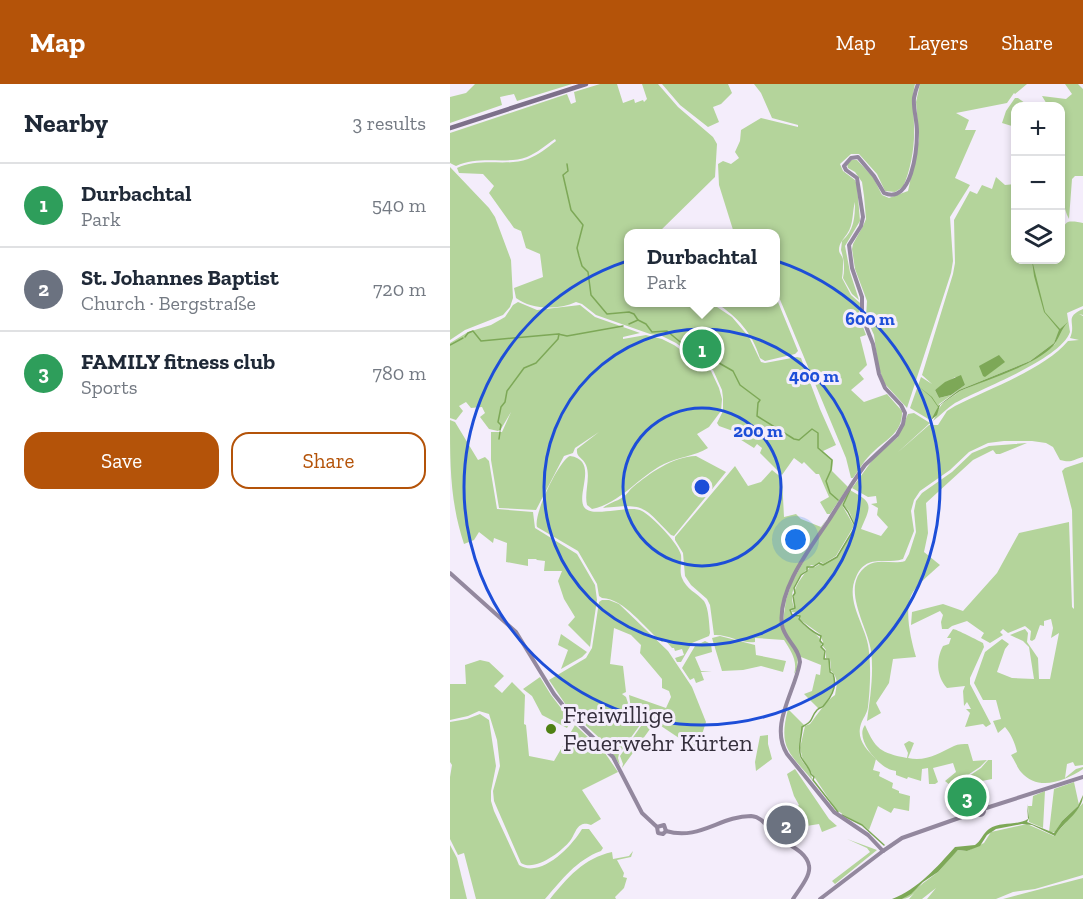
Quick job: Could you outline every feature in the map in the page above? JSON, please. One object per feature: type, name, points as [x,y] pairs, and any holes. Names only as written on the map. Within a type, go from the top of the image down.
[{"type":"main road","points":[[450,128],[586,84]]},
{"type":"street","points":[[883,851],[863,832],[834,812],[782,746],[781,723],[800,662],[798,653],[784,630],[782,620],[787,591],[808,549],[865,465],[897,435],[903,424],[905,415],[902,405],[883,384],[873,344],[862,318],[863,299],[853,272],[849,250],[850,243],[862,221],[861,201],[858,180],[844,166],[850,158],[857,156],[872,172],[884,193],[895,195],[905,189],[917,137],[914,100],[918,84]]},
{"type":"street","points":[[450,573],[516,632],[559,700],[613,757],[647,819],[657,827],[664,825],[666,831],[689,834],[740,818],[750,816],[759,818],[776,837],[787,842],[809,865],[809,872],[793,899]]},
{"type":"street","points":[[820,899],[883,851],[915,832],[976,812],[979,808],[983,809],[1083,777]]},
{"type":"shaded area","points":[[475,84],[572,84],[517,101],[514,94],[500,97],[502,105],[450,123],[450,97],[466,93]]},
{"type":"shaded area","points":[[600,84],[617,84],[623,103],[634,99],[635,103],[643,100],[644,102],[647,99],[642,84],[658,84],[678,107],[713,137],[717,144],[715,177],[662,229],[624,229],[624,307],[717,307],[732,317],[749,337],[761,362],[801,358],[836,445],[823,451],[833,460],[832,471],[848,487],[830,514],[827,514],[820,502],[829,497],[819,474],[816,474],[804,462],[802,464],[794,458],[782,475],[760,453],[762,448],[757,444],[754,448],[738,438],[733,431],[719,426],[717,423],[723,411],[723,398],[713,370],[676,343],[662,336],[596,315],[576,302],[545,308],[530,305],[516,298],[514,288],[543,277],[540,254],[526,248],[521,231],[514,228],[489,193],[494,186],[483,174],[459,173],[457,168],[475,163],[528,159],[556,141],[555,139],[527,157],[519,159],[474,161],[456,166],[450,163],[450,133],[567,94],[571,104],[576,102],[574,92]]},
{"type":"shaded area","points":[[662,84],[728,84],[732,93],[721,104],[713,107],[719,122],[708,127],[680,105]]},
{"type":"shaded area","points":[[754,84],[915,84],[913,149],[903,187],[895,192],[885,191],[877,174],[859,154],[851,154],[840,164],[843,171],[855,180],[857,185],[860,221],[845,246],[859,300],[852,294],[843,278],[844,264],[842,241],[839,251],[843,260],[842,278],[851,295],[860,303],[859,316],[866,335],[860,337],[867,365],[859,373],[864,379],[851,390],[864,402],[887,394],[902,411],[896,431],[875,450],[853,478],[851,478],[846,458],[780,300],[780,229],[733,229],[719,185],[718,164],[723,161],[731,164],[739,158],[735,152],[740,141],[741,130],[761,118],[798,127],[798,125],[772,118],[761,93]],"holes":[[[855,202],[853,223],[849,233],[843,240],[851,226]]]},
{"type":"shaded area","points":[[920,84],[1027,84],[1014,93],[1007,103],[956,113],[969,120],[965,130],[976,130],[955,178],[970,185],[950,217],[953,261],[951,273],[907,408],[884,383],[878,365],[874,335],[866,317],[867,301],[855,269],[852,249],[866,219],[864,196],[862,182],[847,164],[851,160],[857,160],[873,177],[882,195],[889,198],[908,191],[919,140],[916,102]]},
{"type":"shaded area","points":[[1065,84],[1078,84],[1083,89],[1083,176],[1075,176],[1072,179],[1069,219],[1065,209],[1065,102],[1046,102],[1042,96],[1066,99],[1072,94]]},
{"type":"shaded area","points":[[1018,98],[1024,102],[1012,102]]},
{"type":"shaded area","points":[[1011,104],[1011,126],[1002,123]]},
{"type":"shaded area","points":[[450,167],[495,217],[511,260],[513,298],[510,307],[503,315],[465,330],[450,340]]},
{"type":"shaded area","points":[[996,177],[1005,185],[1011,184],[1011,264],[1065,264],[1065,224],[1068,222],[1083,223],[1083,306],[1067,313],[1070,332],[1051,353],[1036,363],[955,403],[933,421],[938,410],[947,400],[960,391],[1030,362],[1055,344],[1058,334],[1054,343],[1030,361],[959,390],[939,404],[936,414],[930,420],[910,408],[921,377],[932,384],[922,375],[953,274],[954,220],[970,191],[977,194],[982,185],[992,189]],"holes":[[[955,377],[965,385],[951,395],[939,398],[935,390]]]},
{"type":"shaded area","points":[[1032,264],[1045,312],[1060,329],[1068,322],[1053,346],[1045,353],[1022,366],[960,391],[940,405],[937,415],[931,420],[938,407],[931,397],[918,386],[932,397],[938,406],[959,390],[1030,361],[1054,343],[1059,330],[1044,312]]},
{"type":"shaded area","points":[[518,302],[537,310],[580,305],[595,317],[640,333],[623,337],[623,339],[646,335],[662,339],[711,371],[722,399],[721,411],[709,427],[697,434],[708,448],[664,464],[621,496],[592,509],[587,505],[586,500],[588,480],[585,462],[577,449],[599,432],[575,448],[573,453],[564,456],[536,510],[499,508],[491,460],[491,432],[502,432],[511,412],[498,431],[489,429],[480,417],[485,413],[482,407],[471,408],[466,402],[459,406],[463,411],[456,420],[450,418],[450,343],[468,332],[491,325],[505,317],[513,305]]},
{"type":"shaded area","points":[[721,307],[780,307],[798,351],[795,354],[765,361],[760,358],[743,326]]},
{"type":"shaded area","points":[[1083,309],[1083,315],[1079,314],[1083,316],[1083,457],[1070,461],[1060,460],[1053,447],[1046,443],[1032,441],[988,443],[969,452],[950,470],[920,491],[914,500],[911,511],[914,531],[903,559],[871,562],[860,570],[856,577],[853,596],[868,643],[870,665],[868,707],[861,724],[861,739],[876,759],[873,770],[880,772],[879,776],[893,783],[892,788],[899,793],[910,796],[909,811],[894,808],[891,813],[878,806],[869,830],[835,808],[803,760],[800,748],[805,726],[810,724],[835,695],[837,681],[830,670],[830,659],[826,658],[826,650],[822,645],[823,642],[820,634],[799,619],[822,642],[821,645],[825,651],[824,659],[829,660],[829,671],[833,675],[833,691],[819,709],[804,694],[812,691],[816,674],[820,675],[821,665],[801,657],[785,631],[783,621],[792,582],[810,550],[850,490],[863,498],[868,505],[861,529],[881,536],[888,527],[877,515],[878,508],[871,504],[877,503],[876,496],[868,497],[852,488],[874,458],[898,437],[908,414],[914,413],[930,423],[897,453],[929,425],[938,425],[947,411],[955,406],[1045,361],[1068,341],[1079,340],[1070,338],[1072,318]],"holes":[[[848,494],[843,505],[849,511],[856,527],[837,557],[823,565],[821,563],[815,567],[811,566],[800,580],[794,595],[795,607],[791,612],[798,613],[799,619],[797,614],[790,612],[794,607],[793,589],[811,565],[815,566],[821,562],[823,564],[836,556],[854,526],[842,505]]]},
{"type":"shaded area","points":[[999,355],[1005,362],[985,377],[983,376],[979,366]]},
{"type":"shaded area","points":[[961,375],[965,385],[951,395],[939,398],[935,390],[945,382]]},
{"type":"shaded area","points":[[450,420],[455,422],[478,460],[485,457],[489,461],[497,509],[533,512],[535,528],[577,554],[595,585],[597,600],[590,647],[568,625],[575,617],[564,599],[558,581],[562,571],[544,571],[545,561],[536,559],[528,559],[528,566],[506,562],[507,543],[494,538],[493,543],[479,532],[474,540],[464,544],[453,498]]},
{"type":"shaded area","points":[[1027,443],[1000,454],[996,454],[993,450],[973,460],[926,503],[928,533],[924,552],[940,565],[919,585],[910,599],[908,615],[916,657],[893,659],[889,683],[876,703],[881,713],[867,721],[872,660],[869,641],[855,594],[855,583],[859,573],[872,563],[905,561],[916,532],[914,511],[916,501],[922,493],[952,472],[972,453],[989,446]]},
{"type":"shaded area","points":[[570,456],[579,459],[585,470],[582,501],[584,507],[595,512],[629,509],[642,511],[652,518],[679,550],[682,578],[706,604],[710,633],[709,636],[692,643],[681,662],[677,662],[675,658],[684,655],[682,649],[675,651],[665,640],[662,642],[619,603],[599,596],[597,584],[578,551],[537,527],[539,511],[548,488],[560,467]]},
{"type":"shaded area","points":[[696,456],[726,472],[674,536],[642,509],[627,506],[603,508],[624,496],[654,471],[678,459]]},
{"type":"shaded area","points":[[1083,462],[1083,765],[1075,766],[1073,762],[1067,764],[1065,778],[1076,769],[1083,767],[1083,769],[1068,777],[1060,780],[1035,782],[1020,770],[1011,755],[1017,752],[1005,727],[998,733],[993,721],[1001,719],[996,700],[983,700],[974,683],[985,652],[1002,639],[1009,644],[997,672],[1012,678],[1034,679],[1029,647],[1023,641],[1010,635],[1025,629],[1028,633],[1027,642],[1038,658],[1039,679],[1050,679],[1059,633],[1051,638],[1053,628],[1051,619],[1044,621],[1044,626],[1040,625],[1032,641],[1030,640],[1031,631],[1025,626],[1008,633],[1003,629],[1000,632],[1003,635],[990,643],[981,638],[984,633],[967,621],[948,629],[942,629],[943,615],[940,611],[911,625],[912,612],[943,604],[963,611],[997,573],[1019,533],[1069,522],[1072,607],[1074,609],[1072,510],[1062,471]]},
{"type":"shaded area","points":[[735,466],[748,486],[761,482],[772,470],[782,478],[784,517],[796,514],[801,519],[821,527],[826,520],[789,584],[781,623],[798,656],[797,669],[794,674],[794,660],[784,640],[755,638],[755,642],[750,642],[714,635],[710,605],[685,576],[683,553],[675,537]]},
{"type":"shaded area","points":[[602,600],[619,604],[668,651],[692,687],[706,722],[697,750],[655,722],[622,768],[620,756],[641,726],[631,709],[629,695],[666,708],[671,697],[669,691],[662,688],[662,679],[640,653],[641,645],[631,635],[614,628],[610,664],[623,666],[626,692],[622,694],[626,697],[631,712],[640,725],[619,754],[620,765],[606,744],[570,711],[549,680],[586,658],[592,648],[599,602]]},
{"type":"shaded area","points":[[953,629],[983,643],[984,647],[970,678],[970,684],[991,724],[986,727],[983,724],[965,727],[970,713],[966,709],[971,709],[967,702],[964,706],[965,686],[947,688],[939,673],[939,656],[943,646],[949,644],[951,638],[947,638]]},
{"type":"shaded area","points":[[561,634],[587,652],[561,669],[568,650],[558,645]]},
{"type":"shaded area","points":[[720,636],[755,645],[756,655],[786,661],[783,672],[761,666],[722,671],[712,638]]},
{"type":"shaded area","points":[[705,641],[711,644],[712,652],[695,657],[701,671],[712,671],[701,672],[704,680],[696,683],[694,678],[690,680],[682,668],[695,646]]},
{"type":"shaded area","points":[[480,660],[489,662],[504,676],[494,686],[502,693],[512,682],[525,695],[524,724],[526,725],[529,756],[554,761],[575,725],[605,753],[618,772],[582,790],[601,819],[591,825],[579,826],[561,850],[547,860],[533,865],[521,863],[494,801],[493,791],[500,766],[497,740],[489,714],[479,711],[450,720],[450,684],[466,684],[465,665]]},
{"type":"shaded area","points":[[540,677],[571,721],[567,728],[542,715],[532,696],[523,689]]},
{"type":"shaded area","points":[[788,709],[804,725],[799,751],[801,759],[810,771],[812,780],[792,756],[785,741]]},
{"type":"shaded area","points":[[480,714],[489,720],[496,766],[491,801],[519,865],[537,868],[555,859],[571,844],[582,829],[589,829],[603,848],[577,865],[545,899],[476,899],[464,853],[458,855],[450,839],[452,765],[450,762],[450,722]]},
{"type":"shaded area","points":[[865,725],[876,745],[891,754],[907,758],[908,753],[904,744],[909,741],[914,743],[908,758],[915,759],[927,758],[956,745],[968,744],[973,761],[987,760],[951,786],[945,781],[956,772],[953,763],[933,768],[938,782],[935,784],[929,784],[928,768],[922,769],[921,781],[908,777],[907,779],[896,775],[896,771],[882,765],[872,755],[864,743]]},
{"type":"shaded area","points":[[768,735],[772,759],[756,771],[755,762],[760,736]]},
{"type":"shaded area","points":[[988,760],[992,760],[992,779],[982,781],[951,797],[948,790],[981,768]]},
{"type":"shaded area","points":[[795,769],[829,819],[837,826],[822,832],[819,824],[794,828],[793,810],[799,805],[787,774]]},
{"type":"shaded area","points":[[1074,782],[1079,805],[1062,821],[1055,832],[1049,832],[1054,789]]},
{"type":"shaded area","points":[[1045,791],[1043,828],[1029,822],[1028,806],[1032,806],[1033,796]]},
{"type":"shaded area","points":[[1083,795],[1077,811],[1055,836],[1032,825],[1022,824],[996,829],[987,835],[980,846],[967,851],[958,850],[938,872],[911,894],[902,899],[892,899],[919,883],[955,847],[975,845],[987,831],[994,827],[1028,819],[1027,804],[1029,818],[1027,822],[1054,833],[1062,821],[1078,806]]},
{"type":"shaded area","points":[[1083,803],[1083,875],[1035,889],[1013,892],[996,899],[927,899],[936,888],[922,899],[909,899],[916,892],[902,899],[938,872],[958,850],[967,851],[984,843],[991,832],[1027,824],[1054,836]]},
{"type":"shaded area","points":[[847,839],[877,850],[835,884],[832,881],[870,852],[867,848]]},
{"type":"shaded area","points":[[450,845],[457,858],[467,899],[450,899]]},
{"type":"shaded area","points":[[633,851],[631,857],[617,860],[624,873],[623,877],[627,878],[624,888],[615,897],[616,899],[550,899],[570,876],[593,859],[612,852],[613,859],[629,856]]},
{"type":"shaded area","points":[[1083,878],[1083,899],[1003,899]]},
{"type":"waterway","points":[[567,164],[568,171],[563,175],[571,210],[583,225],[577,248],[582,266],[588,272],[591,295],[607,314],[629,312],[634,314],[638,320]]},
{"type":"waterway","points":[[629,324],[638,320],[646,324],[652,332],[667,331],[699,355],[711,361],[714,358],[716,363],[733,371],[740,385],[760,400],[757,416],[794,439],[799,440],[812,429],[818,433],[818,448],[832,460],[826,481],[830,493],[838,500]]},
{"type":"waterway","points":[[465,337],[473,331],[481,341],[558,334],[567,336],[623,326]]},
{"type":"waterway","points":[[500,430],[501,425],[498,422],[507,391],[524,368],[536,363],[558,339],[559,334]]},
{"type":"waterway","points":[[450,345],[463,338]]},
{"type":"waterway","points":[[499,439],[500,432]]},
{"type":"waterway","points":[[838,812],[813,780],[814,777],[799,750],[802,727],[811,720],[830,697],[834,690],[834,678],[830,672],[829,659],[824,659],[825,651],[821,647],[823,644],[820,641],[821,636],[804,624],[799,619],[800,616],[792,615],[790,610],[795,608],[794,588],[801,575],[807,571],[807,567],[813,567],[819,563],[823,565],[837,557],[854,529],[855,526],[843,505],[850,490]]},
{"type":"waterway","points":[[842,815],[862,825],[884,845]]},
{"type":"place","name":"Durbachtal","points":[[702,349]]},
{"type":"place","name":"Freiwillige Feuerwehr Kürten","points":[[551,729]]},
{"type":"place","name":"FAMILY fitness club","points":[[967,797]]},
{"type":"place","name":"St. Johannes Baptist","points":[[786,825]]}]
